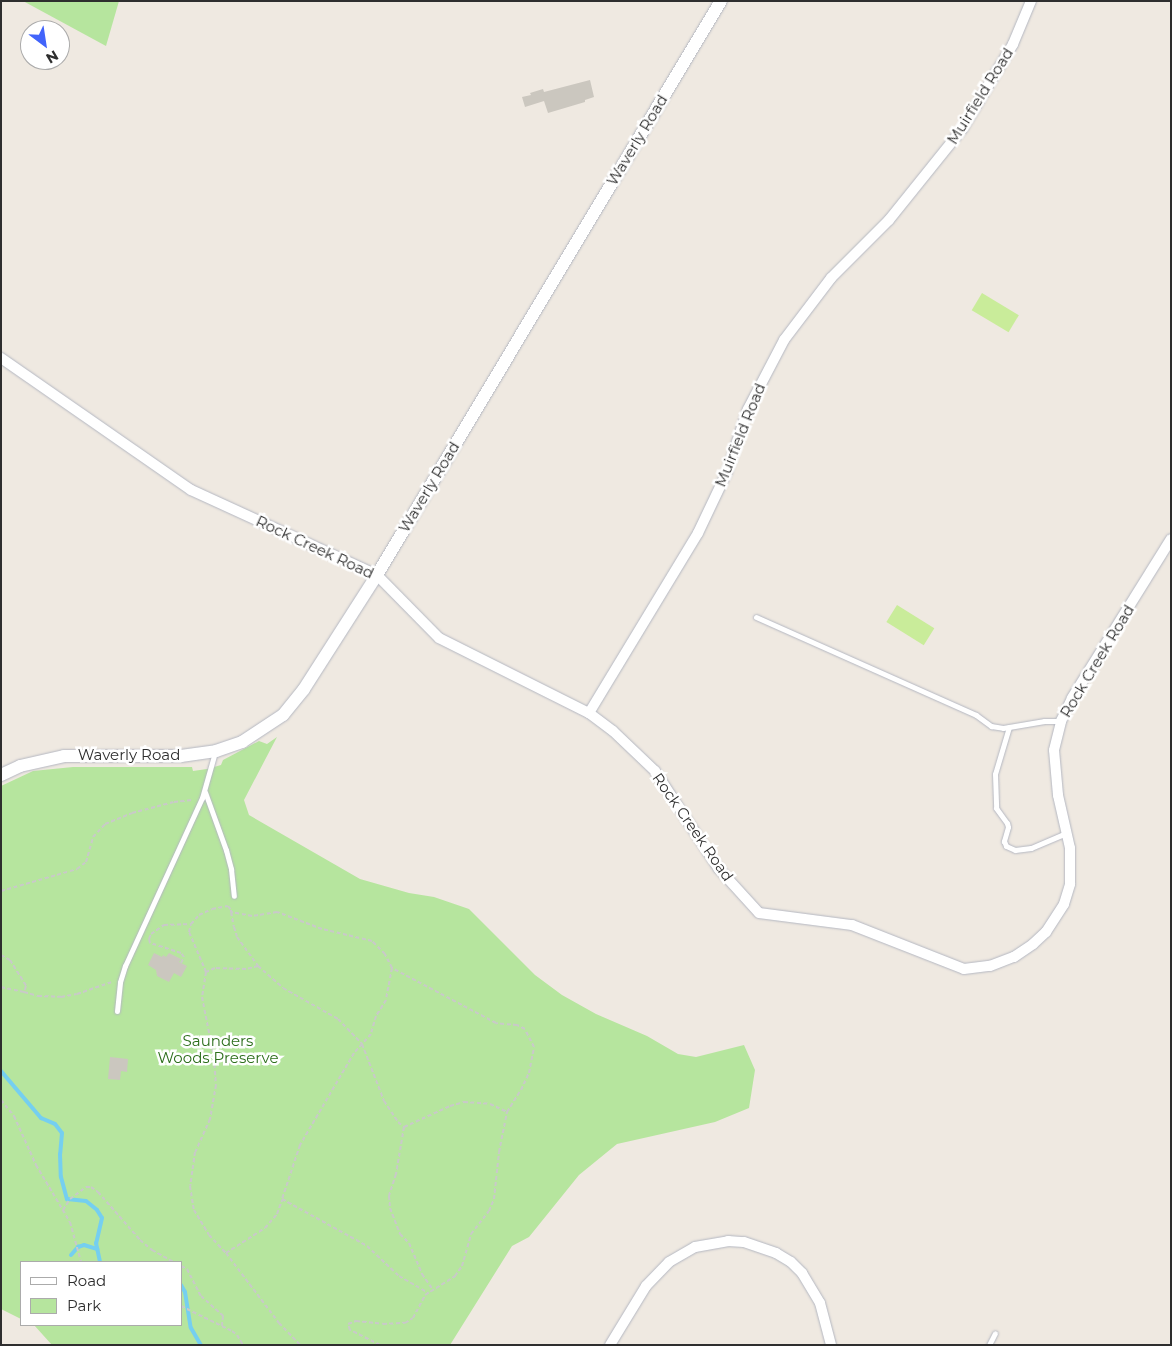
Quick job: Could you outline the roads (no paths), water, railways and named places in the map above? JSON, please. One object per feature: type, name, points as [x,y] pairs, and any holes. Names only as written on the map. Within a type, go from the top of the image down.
[{"type":"street","name":"Waverly Road","points":[[1,775],[20,766],[64,756],[181,756],[216,751],[242,742],[283,715],[304,689],[376,575],[721,1]]},
{"type":"street","name":"Muirfield Road","points":[[589,714],[698,533],[727,472],[748,409],[784,340],[831,278],[895,214],[963,128],[1013,44],[1031,1]]},
{"type":"street","name":"Rock Creek Road","points":[[1,358],[191,490],[376,575],[439,638],[589,714],[613,731],[654,771],[719,868],[758,913],[852,925],[964,969],[990,966],[1014,957],[1033,944],[1053,923],[1064,904],[1070,884],[1070,848],[1058,795],[1054,750],[1061,721],[1072,698],[1171,539]]},
{"type":"street","points":[[610,1345],[646,1286],[669,1262],[695,1247],[728,1241],[744,1242],[776,1252],[792,1262],[802,1273],[820,1304],[831,1345]]},
{"type":"lane","points":[[756,617],[976,715],[991,726],[1009,727],[1044,721],[1061,721]]},
{"type":"lane","points":[[1009,727],[995,774],[996,808],[1007,822],[1008,827],[1004,841],[1006,846],[1015,850],[1031,848],[1066,833]]},
{"type":"lane","points":[[117,1012],[120,982],[125,966],[205,792],[216,751]]},
{"type":"lane","points":[[205,792],[226,850],[231,869],[234,896]]},
{"type":"lane","points":[[989,1345],[995,1333]]},
{"type":"waterway","points":[[1,1071],[41,1118],[55,1124],[62,1133],[60,1154],[61,1177],[67,1199],[86,1201],[97,1210],[102,1218],[96,1243],[100,1261]]},
{"type":"waterway","points":[[71,1255],[78,1247],[84,1245],[97,1249]]},
{"type":"waterway","points":[[182,1287],[185,1292],[191,1328],[201,1345]]},
{"type":"park label","name":"Saunders Woods Preserve","points":[[218,1048]]}]
